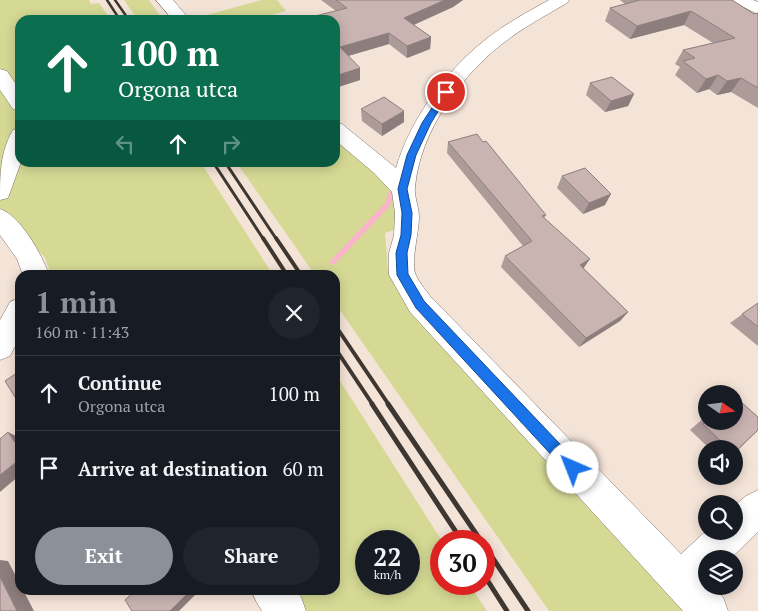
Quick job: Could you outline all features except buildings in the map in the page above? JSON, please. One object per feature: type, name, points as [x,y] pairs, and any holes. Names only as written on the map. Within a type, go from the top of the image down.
[{"type":"street","points":[[164,0],[178,15]]},
{"type":"street","points":[[561,0],[495,41],[468,66],[446,92],[426,123],[411,155],[403,189],[407,213],[406,235],[402,253],[402,275],[420,304],[709,611]]},
{"type":"street","points":[[741,0],[758,9]]},
{"type":"street","points":[[0,75],[15,98]]},
{"type":"street","points":[[340,133],[382,168],[403,189]]},
{"type":"street","points":[[0,192],[15,149]]},
{"type":"street","points":[[0,218],[24,248],[34,270]]},
{"type":"street","points":[[0,347],[15,319]]},
{"type":"street","points":[[743,522],[758,508]]},
{"type":"street","points":[[680,580],[723,540]]},
{"type":"street","points":[[274,595],[287,611]]},
{"type":"green space","points":[[0,0],[89,0],[91,4],[99,3],[107,15],[15,15],[15,167],[204,167],[270,270],[49,270],[45,258],[0,209]]},
{"type":"green space","points":[[124,0],[149,0],[160,15],[134,15]]},
{"type":"green space","points":[[261,0],[277,0],[286,11],[271,15],[207,15]]},
{"type":"green space","points":[[340,128],[417,222],[385,233],[388,271],[404,301],[692,611],[549,611],[495,533],[495,530],[493,530],[340,310],[340,270],[312,270],[240,167],[340,167]]},
{"type":"green space","points":[[340,381],[435,530],[430,530],[430,595],[476,595],[487,611],[305,611],[291,595],[340,595]]},
{"type":"waterway","points":[[333,262],[388,204],[393,188]]},
{"type":"railway","points":[[107,0],[117,15]]},
{"type":"railway","points":[[115,0],[126,15]]},
{"type":"railway","points":[[216,167],[264,240]]},
{"type":"railway","points":[[228,167],[277,240]]},
{"type":"railway","points":[[263,238],[284,270]]},
{"type":"railway","points":[[276,238],[298,270]]},
{"type":"railway","points":[[340,332],[389,405]]},
{"type":"railway","points":[[340,356],[373,405]]},
{"type":"railway","points":[[372,404],[455,530]]},
{"type":"railway","points":[[388,404],[474,530]]},
{"type":"railway","points":[[495,562],[528,611]]},
{"type":"railway","points":[[495,592],[507,611]]},
{"type":"route","points":[[446,92],[426,123],[411,155],[403,189],[407,213],[406,235],[402,253],[402,275],[420,304],[573,468]]}]
